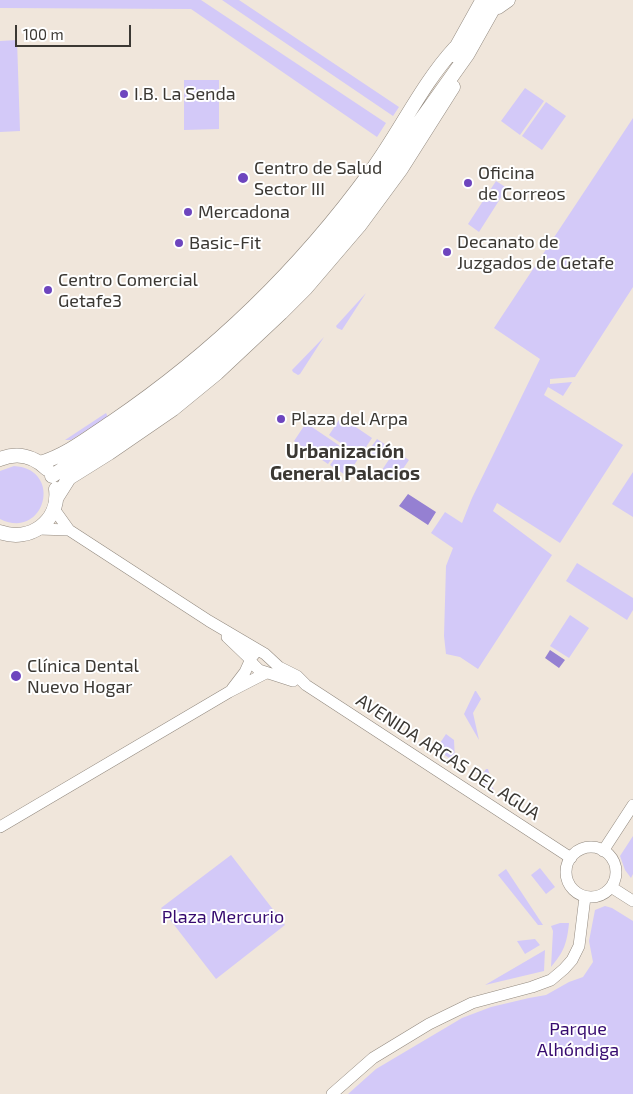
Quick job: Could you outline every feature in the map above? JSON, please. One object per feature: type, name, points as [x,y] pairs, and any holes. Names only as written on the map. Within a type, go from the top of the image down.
[{"type":"main road","points":[[52,476],[88,454],[162,401],[213,360],[305,271],[371,190],[415,127],[461,51],[486,3],[505,4],[508,0]]},
{"type":"main road","points":[[40,463],[51,460],[82,442],[148,396],[206,350],[258,302],[291,268],[372,169],[440,64],[461,51]]},
{"type":"main road","points":[[0,532],[11,535],[23,535],[39,529],[48,520],[69,478],[154,423],[217,373],[306,288],[359,226],[424,136],[460,76],[461,51]]},
{"type":"main road","points":[[0,459],[18,455],[32,458],[40,463],[52,476],[56,486],[55,503]]},
{"type":"street","points":[[55,503],[69,530],[209,621],[260,651],[271,659],[269,670]]},
{"type":"street","points":[[39,529],[69,530]]},
{"type":"street","points":[[209,621],[235,643],[259,670],[269,670]]},
{"type":"street","points":[[229,692],[239,680],[256,652],[260,651]]},
{"type":"street","points":[[0,827],[269,670]]},
{"type":"street","name":"AVENIDA ARCAS DEL AGUA","points":[[269,670],[306,685],[571,858]]},
{"type":"street","points":[[603,851],[633,805]]},
{"type":"street","points":[[589,848],[603,851],[614,862],[616,870],[611,887],[600,896],[585,896],[577,893],[571,888],[566,873],[571,858],[582,849],[589,848]]},
{"type":"street","points":[[611,887],[633,901]]},
{"type":"street","points":[[332,1094],[374,1058],[429,1024],[472,1003],[551,980],[568,964],[579,946],[585,896]]},
{"type":"green space","points":[[0,0],[201,0],[386,123],[377,137],[191,9],[0,8]]},
{"type":"green space","points":[[222,0],[239,0],[399,107],[393,116]]},
{"type":"green space","points":[[17,40],[20,131],[0,132],[0,41]]},
{"type":"green space","points":[[184,80],[219,80],[219,129],[184,130]]},
{"type":"green space","points":[[525,88],[544,101],[520,135],[501,121]]},
{"type":"green space","points":[[546,102],[566,116],[542,150],[522,136]]},
{"type":"green space","points":[[633,118],[633,287],[575,377],[550,379],[550,384],[572,382],[563,396],[548,387],[544,395],[623,445],[560,543],[497,503],[493,511],[552,555],[478,669],[460,657],[446,654],[444,636],[446,566],[453,548],[431,533],[445,512],[462,523],[472,498],[540,359],[494,328]]},
{"type":"green space","points":[[496,181],[507,188],[479,232],[468,224]]},
{"type":"green space","points":[[366,293],[342,330],[337,328],[336,326]]},
{"type":"green space","points":[[324,337],[300,374],[298,375],[293,372],[292,370]]},
{"type":"green space","points":[[106,413],[108,417],[71,440],[65,440]]},
{"type":"green space","points":[[341,417],[372,438],[360,456],[329,435]]},
{"type":"green space","points":[[306,423],[340,446],[328,464],[294,441]]},
{"type":"green space","points":[[377,439],[409,460],[396,479],[382,470],[392,455],[381,448],[373,458],[366,454]]},
{"type":"green space","points":[[342,448],[358,459],[347,476],[330,465]]},
{"type":"green space","points":[[14,466],[30,470],[39,479],[43,490],[43,502],[37,513],[28,520],[16,523],[0,519],[0,471]]},
{"type":"green space","points":[[633,472],[633,517],[612,504]]},
{"type":"green space","points":[[577,563],[633,598],[633,610],[627,620],[566,581]]},
{"type":"green space","points":[[570,615],[589,628],[569,658],[550,646]]},
{"type":"green space","points":[[475,691],[481,699],[473,713],[479,740],[464,714]]},
{"type":"green space","points":[[446,734],[454,740],[455,762],[436,749]]},
{"type":"green space","points":[[488,769],[494,791],[479,781],[482,776],[476,772],[484,772]]},
{"type":"green space","points":[[633,836],[633,874],[631,878],[625,870],[620,856]]},
{"type":"green space","name":"Plaza Mercurio","points":[[231,855],[285,925],[216,979],[161,908]]},
{"type":"green space","points":[[540,868],[555,887],[546,894],[531,875]]},
{"type":"green space","points":[[506,869],[543,925],[538,925],[498,875]]},
{"type":"green space","name":"Parque Alhóndiga","points":[[605,906],[612,908],[633,921],[633,1094],[348,1094],[376,1069],[462,1018],[491,1007],[546,995],[569,982],[583,977],[593,962],[589,941],[595,910]]},
{"type":"green space","points":[[569,923],[567,936],[562,952],[551,967],[553,931],[551,926]]},
{"type":"green space","points":[[535,939],[540,945],[525,954],[517,941]]},
{"type":"green space","points":[[545,950],[544,971],[485,985]]},
{"type":"shaded area","points":[[408,494],[436,512],[428,525],[399,506]]},
{"type":"shaded area","points":[[550,650],[565,660],[559,668],[545,658]]},
{"type":"place","name":"I.B. La Senda","points":[[124,94]]},
{"type":"place","name":"Centro de Salud Sector III","points":[[243,178]]},
{"type":"place","name":"Oficina de Correos","points":[[468,183]]},
{"type":"place","name":"Mercadona","points":[[188,212]]},
{"type":"place","name":"Basic-Fit","points":[[179,243]]},
{"type":"place","name":"Decanato de Juzgados de Getafe","points":[[447,252]]},
{"type":"place","name":"Centro Comercial Getafe3","points":[[48,290]]},
{"type":"place","name":"Plaza del Arpa","points":[[281,419]]},
{"type":"place","name":"Clínica Dental Nuevo Hogar","points":[[16,676]]},
{"type":"district","name":"Urbanización General Palacios","points":[[345,463]]}]
